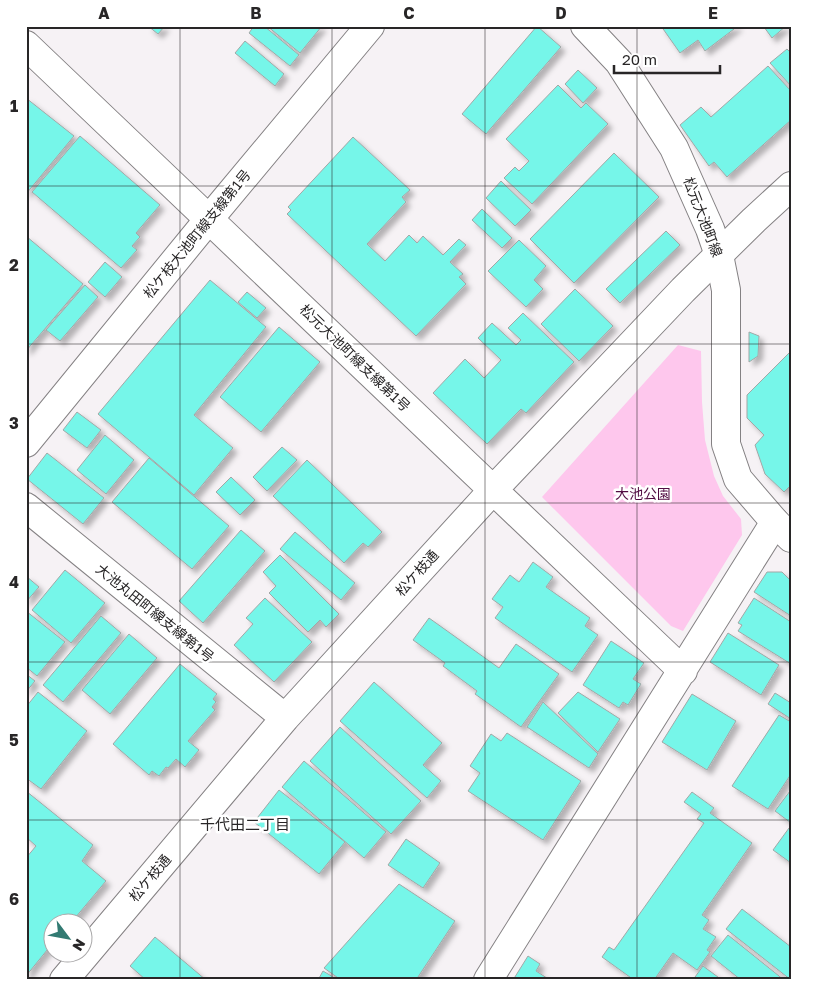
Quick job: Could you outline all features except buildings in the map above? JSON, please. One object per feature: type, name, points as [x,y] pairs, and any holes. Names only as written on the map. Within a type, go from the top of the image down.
[{"type":"street","name":"松ケ枝大池町線支線第1号","points":[[26,443],[370,26]]},
{"type":"street","name":"松元大池町線","points":[[585,26],[619,62],[674,148],[710,229],[719,255],[726,290],[726,444],[738,479],[783,530]]},
{"type":"street","name":"松元大池町線支線第1号","points":[[26,45],[683,671]]},
{"type":"street","name":"松ケ枝通","points":[[64,980],[285,718],[493,490],[676,297],[791,186]]},
{"type":"street","name":"大池丸田町線支線第1号","points":[[26,507],[285,718]]},
{"type":"street","points":[[488,980],[683,671],[783,530]]},
{"type":"green space","name":"大池公園","points":[[678,345],[701,351],[705,440],[714,476],[723,496],[741,519],[742,535],[683,631],[671,626],[542,497]]},
{"type":"district","name":"千代田二丁目","points":[[245,825]]}]
